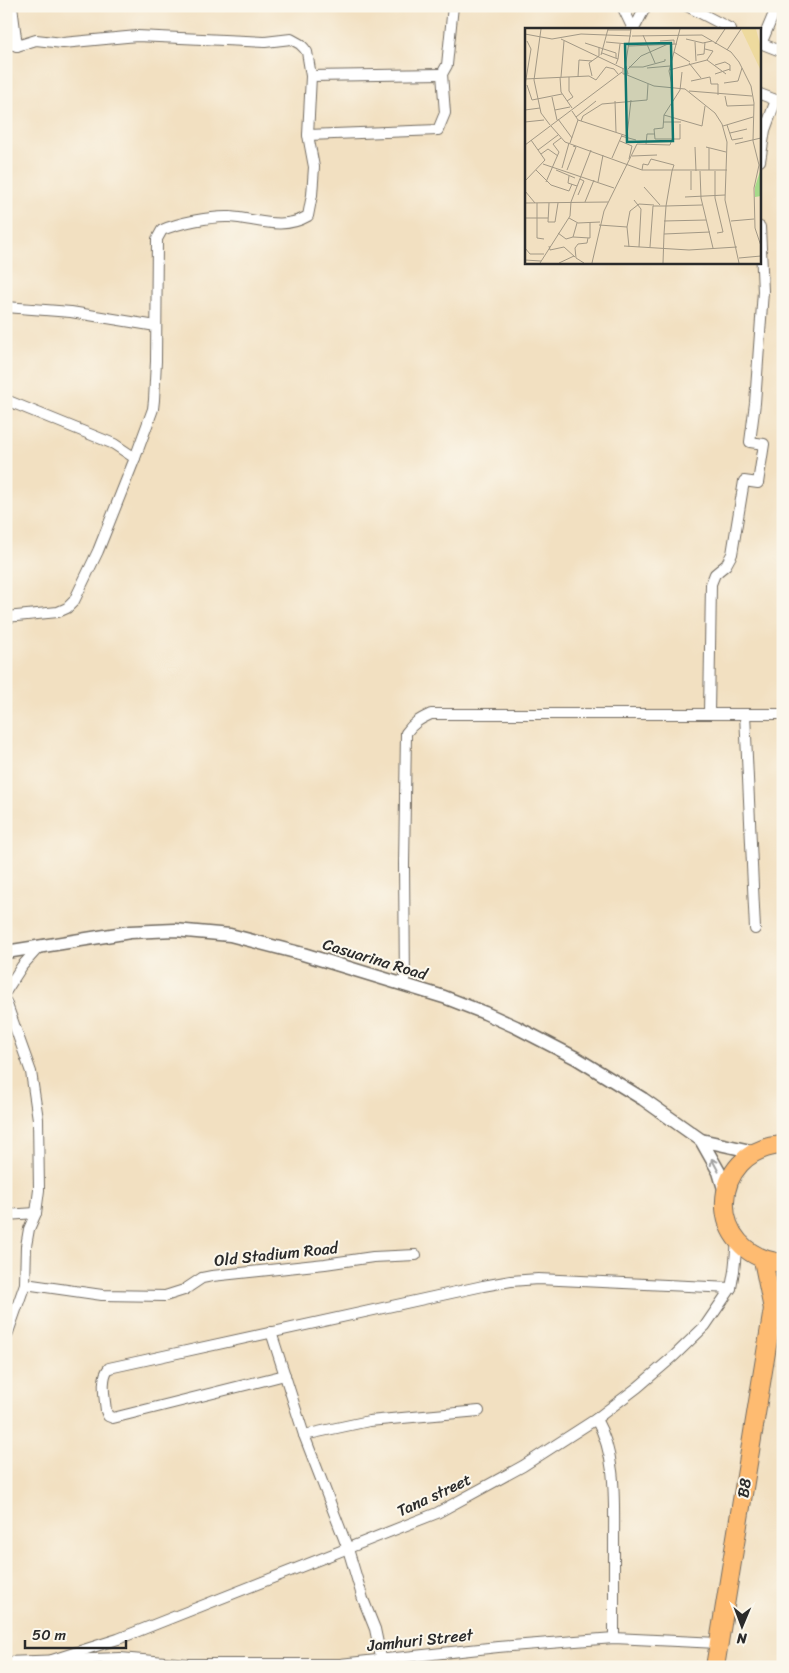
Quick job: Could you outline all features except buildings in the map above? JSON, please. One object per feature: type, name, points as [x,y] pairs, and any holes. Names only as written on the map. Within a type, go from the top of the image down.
[{"type":"highway","points":[[783,1146],[772,1146],[755,1152],[736,1169],[725,1192],[724,1209],[728,1226],[737,1241],[749,1252],[763,1260],[783,1263]]},
{"type":"highway","points":[[763,1260],[773,1309]]},
{"type":"highway","points":[[773,1309],[783,1289]]},
{"type":"highway","name":"B8","points":[[715,1667],[773,1309]]},
{"type":"street","points":[[12,6],[17,46]]},
{"type":"street","points":[[308,135],[438,130],[445,113],[442,74],[447,65],[453,6]]},
{"type":"street","points":[[622,6],[633,28]]},
{"type":"street","points":[[635,28],[646,6]]},
{"type":"street","points":[[687,6],[729,28]]},
{"type":"street","points":[[762,42],[777,6]]},
{"type":"street","points":[[6,43],[17,46],[36,40],[63,43],[137,36],[265,42],[291,39],[304,48],[311,76],[308,135],[314,168],[308,216],[298,222],[276,224],[228,217],[186,222],[162,230],[157,239],[153,409],[98,551],[74,601],[67,608],[58,612],[6,618]]},
{"type":"street","points":[[762,44],[783,52]]},
{"type":"street","points":[[311,76],[442,74]]},
{"type":"street","points":[[762,95],[779,101],[765,130],[762,149]]},
{"type":"street","points":[[708,714],[711,584],[716,574],[726,565],[732,554],[744,481],[758,483],[764,444],[750,442],[756,403],[763,291],[762,264]]},
{"type":"street","points":[[6,307],[71,312],[156,326]]},
{"type":"street","points":[[6,400],[114,444],[135,458]]},
{"type":"street","points":[[405,986],[406,733],[421,718],[431,714],[783,714]]},
{"type":"street","points":[[745,714],[755,929]]},
{"type":"street","name":"Casuarina Road","points":[[6,952],[130,932],[176,930],[230,935],[303,954],[444,997],[485,1013],[576,1058],[643,1100],[701,1140]]},
{"type":"street","points":[[6,1338],[25,1284],[26,1246],[29,1229],[36,1213],[39,1190],[38,1119],[31,1072],[7,1003],[6,991],[22,966],[39,947]]},
{"type":"street","points":[[701,1140],[755,1152]]},
{"type":"street","points":[[701,1140],[719,1172],[725,1192]]},
{"type":"street","points":[[6,1215],[36,1213]]},
{"type":"street","name":"Tana street","points":[[52,1660],[118,1639],[437,1513],[522,1466],[596,1419],[638,1387],[706,1326],[731,1288],[737,1241]]},
{"type":"street","name":"Old Stadium Road","points":[[25,1284],[102,1295],[165,1296],[184,1290],[202,1278],[212,1276],[373,1257],[416,1255]]},
{"type":"street","points":[[285,1375],[113,1418],[108,1416],[106,1411],[104,1378],[109,1368],[511,1281],[538,1279],[731,1288]]},
{"type":"street","points":[[271,1332],[304,1434],[348,1549],[363,1599],[375,1629],[382,1663]]},
{"type":"street","points":[[304,1434],[369,1421],[479,1411]]},
{"type":"street","points":[[596,1419],[604,1435],[611,1466],[614,1515],[614,1638]]},
{"type":"street","name":"Jamhuri Street","points":[[6,1662],[120,1658],[188,1666],[316,1665],[382,1663],[498,1647],[614,1638],[718,1643]]},
{"type":"street","points":[[118,1639],[120,1658]]}]
